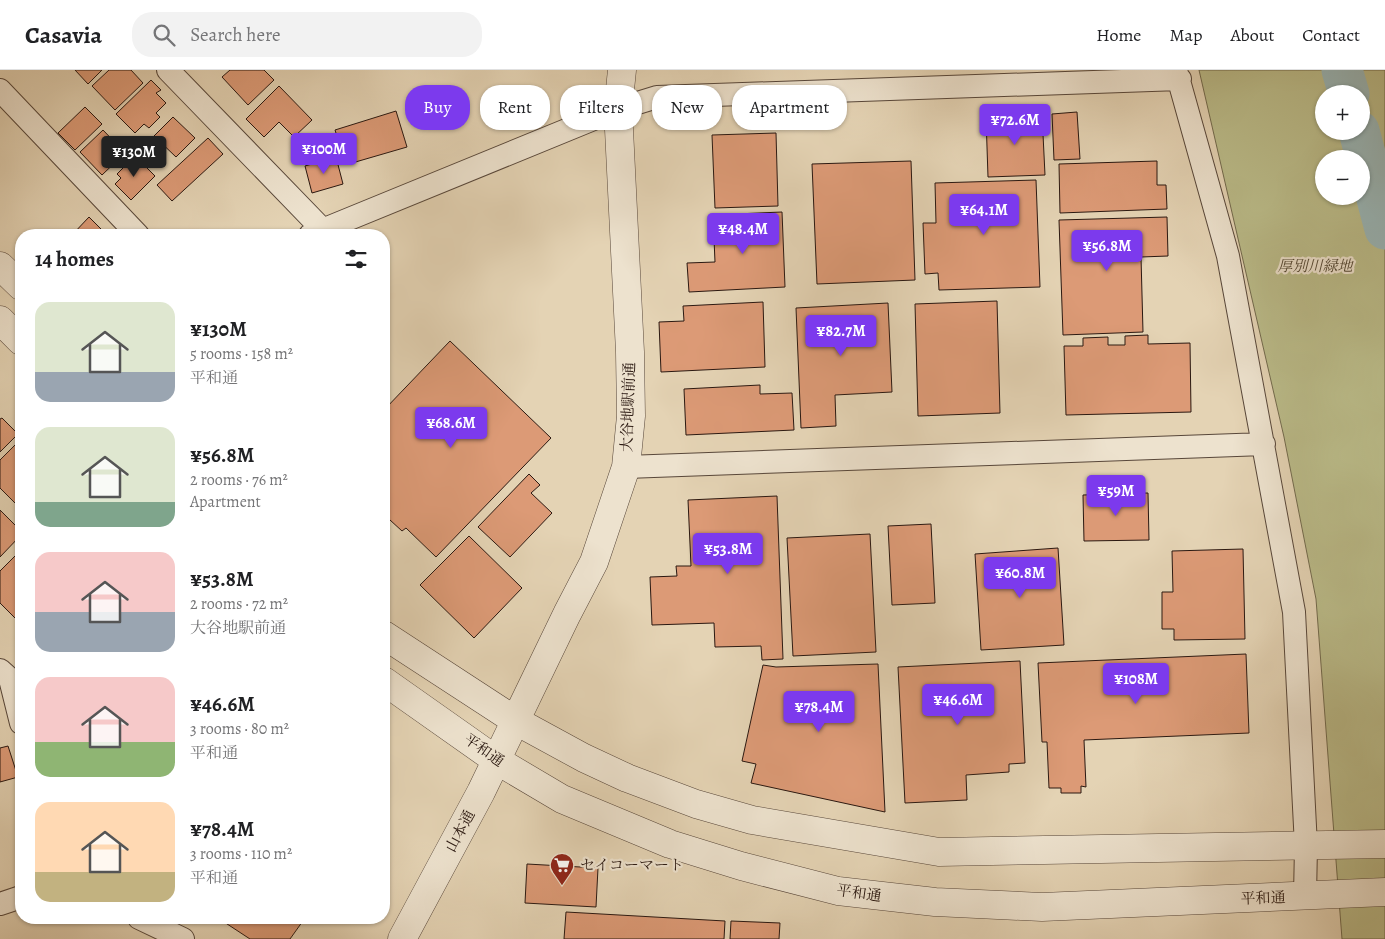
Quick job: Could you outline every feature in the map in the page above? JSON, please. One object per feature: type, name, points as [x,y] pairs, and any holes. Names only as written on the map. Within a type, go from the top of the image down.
[{"type":"street","points":[[168,70],[314,229]]},
{"type":"street","name":"大谷地駅前通","points":[[620,85],[622,70]]},
{"type":"street","points":[[642,102],[657,97],[1178,75],[1228,256],[1294,612],[1306,846],[1305,896]]},
{"type":"street","points":[[0,90],[132,229]]},
{"type":"street","points":[[324,229],[569,130]]},
{"type":"street","name":"大谷地駅前通","points":[[516,721],[594,562],[626,467],[631,416],[630,352],[619,130]]},
{"type":"street","points":[[0,266],[15,280]]},
{"type":"street","points":[[0,320],[15,335]]},
{"type":"street","points":[[626,467],[1264,444]]},
{"type":"street","points":[[390,639],[516,721],[584,758],[627,778],[696,804],[752,820],[939,852],[1373,845]]},
{"type":"street","points":[[0,670],[10,679],[15,699]]},
{"type":"street","name":"平和通","points":[[390,685],[496,760],[562,799],[670,844],[741,866],[838,891],[935,902],[1042,907],[1374,893]]},
{"type":"street","name":"山本通","points":[[402,939],[516,721]]},
{"type":"street","points":[[0,904],[15,899]]},
{"type":"street","points":[[152,924],[183,939]]},
{"type":"green space","name":"厚別川緑地","points":[[1199,70],[1385,70],[1385,939],[1342,939],[1316,599],[1284,437]]},
{"type":"building","points":[[75,70],[102,70],[88,84]]},
{"type":"building","points":[[109,70],[131,70],[143,83],[115,110],[92,86]]},
{"type":"building","points":[[230,70],[264,70],[274,80],[248,105],[222,77]]},
{"type":"building","points":[[151,80],[161,90],[156,93],[166,103],[156,113],[160,117],[149,128],[144,124],[135,133],[116,114]]},
{"type":"building","points":[[279,86],[312,120],[294,137],[279,122],[264,137],[246,119]]},
{"type":"building","points":[[85,107],[102,124],[75,150],[58,133]]},
{"type":"building","points":[[396,111],[407,147],[352,163],[348,150],[342,152],[335,130]]},
{"type":"building","points":[[1077,112],[1080,159],[1054,160],[1052,114]]},
{"type":"building","points":[[1042,114],[1045,175],[988,177],[986,117]]},
{"type":"building","points":[[173,117],[195,138],[176,157],[154,136]]},
{"type":"building","points":[[103,130],[125,153],[102,175],[80,152]]},
{"type":"building","points":[[776,133],[778,206],[715,208],[712,135]]},
{"type":"building","points":[[208,138],[223,154],[172,201],[157,185]]},
{"type":"building","points":[[135,156],[155,176],[131,200],[115,184],[121,178],[117,174]]},
{"type":"building","points":[[336,157],[343,184],[312,193],[305,166]]},
{"type":"building","points":[[911,161],[915,280],[817,284],[812,164]]},
{"type":"building","points":[[1157,161],[1157,185],[1166,185],[1167,209],[1060,213],[1059,164]]},
{"type":"building","points":[[1036,180],[1040,287],[939,290],[938,273],[925,274],[923,223],[936,223],[935,183]]},
{"type":"building","points":[[782,212],[785,287],[689,292],[687,263],[715,262],[713,215]]},
{"type":"building","points":[[89,217],[101,229],[78,229]]},
{"type":"building","points":[[1167,217],[1168,256],[1141,257],[1143,332],[1063,335],[1059,220]]},
{"type":"building","points":[[997,301],[1000,413],[918,416],[915,304]]},
{"type":"building","points":[[763,302],[765,367],[661,372],[659,322],[684,321],[683,306]]},
{"type":"building","points":[[888,303],[892,392],[835,395],[836,426],[801,428],[796,308]]},
{"type":"building","points":[[1148,335],[1148,344],[1190,343],[1191,412],[1066,415],[1064,346],[1083,346],[1083,338],[1108,337],[1108,345],[1125,345],[1125,336]]},
{"type":"building","points":[[450,341],[551,438],[436,557],[406,528],[402,531],[390,520],[390,404]]},
{"type":"building","points":[[760,385],[760,394],[792,393],[794,430],[686,435],[684,389]]},
{"type":"building","points":[[2,418],[15,431],[15,437],[0,452],[0,419]]},
{"type":"building","points":[[15,445],[15,503],[0,488],[0,460]]},
{"type":"building","points":[[529,474],[540,485],[531,493],[552,513],[510,557],[478,527]]},
{"type":"building","points":[[1148,493],[1149,540],[1084,541],[1083,495]]},
{"type":"building","points":[[777,496],[783,659],[762,660],[761,646],[715,647],[714,623],[652,625],[650,577],[677,576],[676,566],[691,566],[688,500]]},
{"type":"building","points":[[0,510],[15,525],[15,541],[0,557]]},
{"type":"building","points":[[931,524],[935,603],[892,605],[888,526]]},
{"type":"building","points":[[870,534],[876,652],[793,656],[787,538]]},
{"type":"building","points":[[469,536],[522,588],[474,638],[420,585]]},
{"type":"building","points":[[1058,548],[1064,645],[981,650],[975,554]]},
{"type":"building","points":[[1243,549],[1245,639],[1174,640],[1174,629],[1162,629],[1162,592],[1173,592],[1172,551]]},
{"type":"building","points":[[15,556],[15,618],[0,603],[0,571]]},
{"type":"building","points":[[1246,654],[1249,733],[1084,740],[1086,787],[1081,786],[1081,793],[1061,793],[1061,788],[1049,788],[1047,742],[1042,742],[1038,663]]},
{"type":"building","points":[[1020,661],[1025,763],[1009,764],[1009,772],[966,775],[967,800],[905,803],[898,667]]},
{"type":"building","points":[[878,664],[885,812],[751,783],[756,764],[742,761],[763,665],[776,667]]},
{"type":"building","points":[[8,746],[15,768],[15,778],[0,782],[0,748]]},
{"type":"building","name":"セイコーマート","points":[[527,864],[598,868],[596,907],[525,903]]},
{"type":"building","points":[[566,912],[725,921],[724,939],[564,939]]},
{"type":"building","points":[[731,921],[780,923],[779,939],[730,939]]},
{"type":"building","points":[[227,924],[301,924],[290,939],[250,939]]},
{"type":"waterway","points":[[1342,70],[1346,85]]},
{"type":"waterway","points":[[1361,140],[1385,229]]},
{"type":"place","name":"セイコーマート","points":[[562,886]]}]
